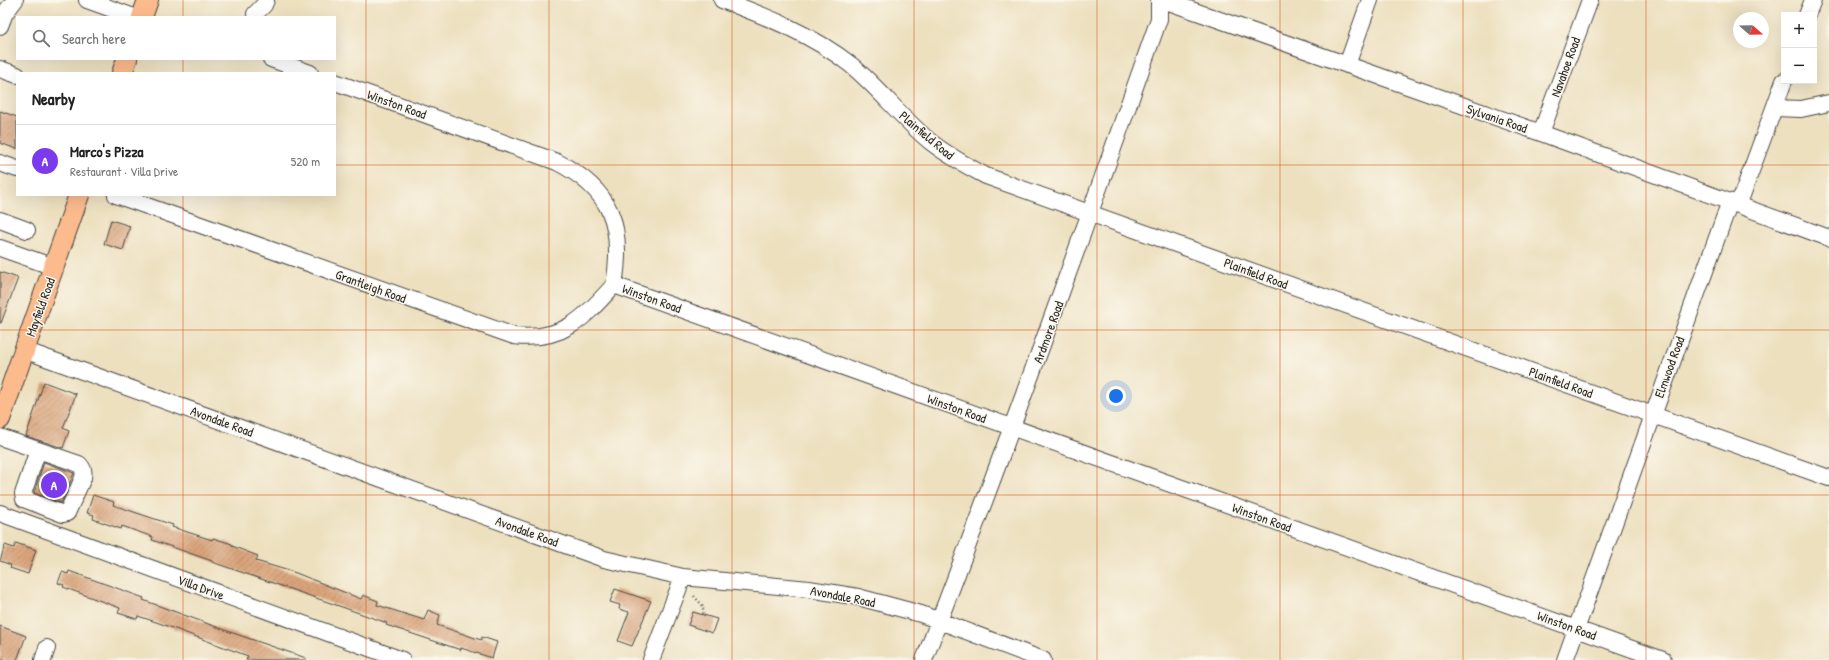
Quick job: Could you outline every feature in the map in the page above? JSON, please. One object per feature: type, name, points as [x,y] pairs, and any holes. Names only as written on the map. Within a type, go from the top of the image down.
[{"type":"main road","points":[[142,16],[148,0]]},
{"type":"main road","points":[[122,72],[127,60]]},
{"type":"main road","name":"Mayfield Road","points":[[0,419],[79,196]]},
{"type":"street","points":[[0,26],[5,13],[15,0]]},
{"type":"street","points":[[87,0],[131,16]]},
{"type":"street","points":[[255,14],[264,5],[266,0]]},
{"type":"street","name":"Plainfield Road","points":[[722,0],[753,11],[806,35],[830,50],[852,66],[931,142],[959,162],[986,176],[1829,478]]},
{"type":"street","name":"Ardmore Road","points":[[924,660],[1013,428],[1090,214],[1159,19],[1159,0]]},
{"type":"street","name":"Sylvania Road","points":[[1163,0],[1541,133],[1829,238]]},
{"type":"street","points":[[1347,65],[1370,0]]},
{"type":"street","name":"Navahoe Road","points":[[1541,133],[1590,0]]},
{"type":"street","points":[[1809,12],[1813,0]]},
{"type":"street","points":[[275,60],[307,72]]},
{"type":"street","points":[[0,69],[16,75]]},
{"type":"street","name":"Winston Road","points":[[336,82],[557,162],[580,174],[599,192],[614,218],[618,245],[614,285],[1663,660]]},
{"type":"street","name":"Elmwood Road","points":[[1565,660],[1728,207],[1741,198],[1783,84]]},
{"type":"street","points":[[1775,108],[1801,109],[1829,103]]},
{"type":"street","points":[[0,163],[16,169]]},
{"type":"street","name":"Grantleigh Road","points":[[119,196],[514,336],[538,337],[550,335],[570,327],[580,320],[614,285]]},
{"type":"street","points":[[0,220],[27,230]]},
{"type":"street","points":[[0,248],[54,267]]},
{"type":"street","name":"Avondale Road","points":[[24,350],[604,559],[683,577],[835,592],[898,608],[1043,660]]},
{"type":"street","points":[[0,437],[38,450]]},
{"type":"street","name":"Villa Drive","points":[[0,513],[402,660]]},
{"type":"street","points":[[651,660],[683,577]]},
{"type":"path","points":[[694,596],[703,606],[703,614]]},
{"type":"building","points":[[0,111],[16,117],[16,149],[0,143]]},
{"type":"building","points":[[111,220],[130,226],[123,250],[104,244]]},
{"type":"building","points":[[0,272],[18,278],[1,323],[0,323]]},
{"type":"building","points":[[44,382],[76,394],[63,428],[69,431],[63,448],[26,436]]},
{"type":"building","points":[[44,462],[74,473],[61,503],[34,493]]},
{"type":"building","points":[[93,495],[114,502],[113,505],[173,525],[172,527],[212,540],[213,538],[232,544],[232,546],[258,556],[256,561],[296,573],[361,599],[363,595],[378,601],[377,605],[424,620],[428,610],[440,615],[437,625],[481,640],[482,637],[497,642],[492,658],[461,648],[461,650],[386,625],[387,623],[152,540],[153,537],[122,526],[121,529],[93,519],[94,515],[87,513]]},
{"type":"building","points":[[16,543],[36,550],[28,574],[10,568],[11,565],[0,561],[5,545],[14,548]]},
{"type":"building","points":[[69,571],[144,598],[143,600],[306,658],[306,660],[246,660],[248,656],[159,623],[138,616],[137,619],[118,613],[120,608],[63,587],[64,585],[58,583],[62,572],[68,574]]},
{"type":"building","points":[[615,589],[651,601],[632,646],[618,641],[629,612],[619,609],[620,605],[610,602]]},
{"type":"building","points":[[693,612],[717,619],[712,633],[688,625]]},
{"type":"building","points":[[0,626],[26,636],[17,660],[0,660]]},
{"type":"place","name":"Marco's Pizza","points":[[54,485]]}]
